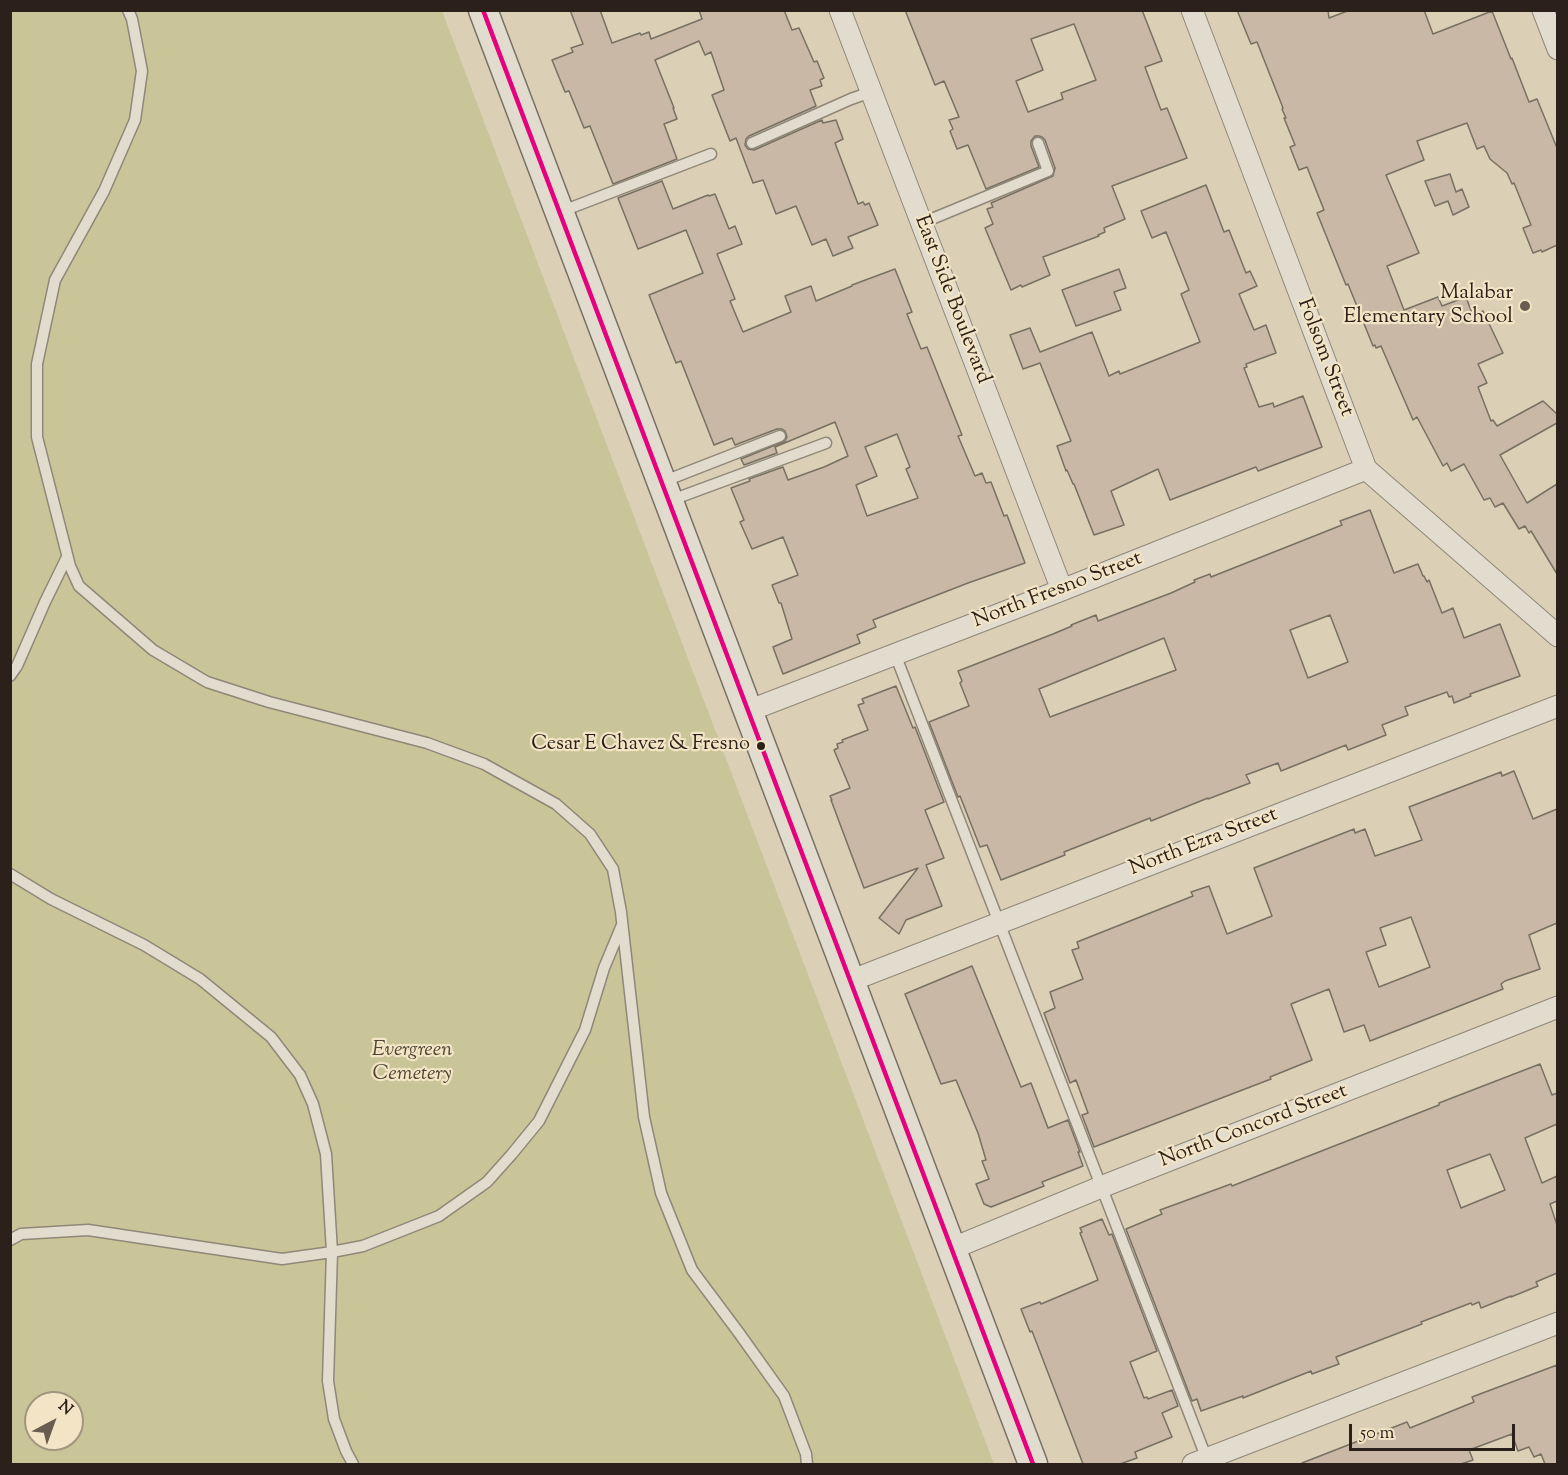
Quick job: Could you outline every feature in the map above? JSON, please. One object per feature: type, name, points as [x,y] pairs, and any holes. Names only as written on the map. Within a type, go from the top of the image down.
[{"type":"main road","points":[[483,10],[1033,1464]]},
{"type":"street","name":"East Side Boulevard","points":[[840,10],[1062,590]]},
{"type":"street","name":"Folsom Street","points":[[1192,10],[1366,469],[1557,636]]},
{"type":"street","points":[[1543,10],[1557,47]]},
{"type":"street","name":"North Fresno Street","points":[[748,711],[1062,590],[1366,469]]},
{"type":"street","name":"North Ezra Street","points":[[850,981],[1557,706]]},
{"type":"street","name":"North Concord Street","points":[[951,1249],[1101,1187],[1557,1007]]},
{"type":"street","points":[[1203,1463],[1557,1323]]},
{"type":"lane","points":[[128,10],[142,71],[135,120],[104,191],[55,280],[37,364],[37,436],[69,566],[79,586],[153,650],[207,682],[269,702],[436,747],[484,764],[556,804],[590,834],[614,869],[644,1117],[661,1193],[692,1270],[784,1396],[806,1454],[807,1464]]},
{"type":"lane","points":[[752,143],[872,92]]},
{"type":"lane","points":[[922,223],[1048,171],[1038,144]]},
{"type":"lane","points":[[560,212],[711,154]]},
{"type":"lane","points":[[665,491],[780,436]]},
{"type":"lane","points":[[665,491],[826,443]]},
{"type":"lane","points":[[10,676],[17,666],[67,557]]},
{"type":"lane","points":[[895,654],[1101,1187],[1203,1463]]},
{"type":"lane","points":[[10,874],[51,899],[144,945],[200,979],[271,1037],[300,1075],[313,1104],[326,1154],[332,1252],[328,1381],[334,1419],[353,1464]]},
{"type":"lane","points":[[10,1240],[21,1234],[88,1230],[282,1259],[363,1246],[439,1216],[487,1182],[539,1121],[585,1030],[603,968],[622,925]]},
{"type":"green space","name":"Evergreen Cemetery","points":[[10,11],[442,11],[994,1464],[11,1464]]},
{"type":"building","points":[[570,10],[600,10],[612,43],[649,32],[651,39],[702,19],[699,10],[784,10],[792,30],[799,28],[814,62],[817,61],[824,78],[820,80],[822,86],[810,90],[816,106],[749,136],[745,145],[748,149],[754,150],[822,120],[823,123],[836,120],[843,139],[835,143],[858,204],[869,203],[878,225],[848,237],[853,248],[833,256],[826,239],[812,245],[796,206],[776,214],[763,180],[753,183],[736,138],[730,141],[712,95],[724,90],[711,52],[705,55],[699,41],[655,60],[677,119],[664,124],[677,159],[613,184],[590,126],[584,128],[569,91],[565,92],[552,60],[573,52],[571,48],[583,44]]},
{"type":"building","points":[[905,10],[1142,10],[1162,61],[1145,67],[1161,110],[1167,108],[1187,158],[1112,186],[1125,219],[1104,228],[1105,232],[1099,236],[1043,257],[1050,275],[1011,290],[985,228],[993,224],[987,209],[993,207],[991,203],[1053,176],[1055,168],[1045,140],[1035,136],[1031,141],[1039,167],[986,189],[968,145],[957,149],[950,131],[953,129],[949,120],[959,117],[944,81],[935,85]],"holes":[[[1074,24],[1096,80],[1061,93],[1063,99],[1028,112],[1016,81],[1043,70],[1031,39]]]},
{"type":"building","points":[[1237,10],[1328,10],[1329,18],[1350,10],[1424,10],[1433,34],[1492,11],[1529,102],[1537,99],[1557,148],[1557,245],[1542,252],[1541,250],[1533,253],[1523,228],[1531,225],[1514,183],[1512,184],[1507,173],[1490,159],[1484,146],[1477,149],[1467,123],[1417,141],[1424,160],[1386,175],[1419,253],[1387,266],[1404,310],[1438,297],[1442,306],[1466,297],[1473,316],[1483,311],[1503,353],[1478,364],[1487,383],[1478,387],[1491,421],[1493,420],[1497,426],[1543,401],[1557,414],[1557,423],[1500,455],[1527,503],[1557,484],[1557,574],[1531,531],[1529,533],[1525,526],[1519,529],[1503,503],[1495,507],[1490,498],[1484,500],[1464,464],[1451,471],[1447,463],[1443,466],[1417,417],[1413,420],[1381,346],[1376,348],[1375,345],[1373,346],[1348,284],[1346,285],[1317,213],[1324,210],[1307,167],[1299,170],[1290,147],[1295,145],[1284,118],[1286,118],[1283,108],[1257,42],[1251,44]]},
{"type":"building","points":[[1450,174],[1456,192],[1462,189],[1469,207],[1453,215],[1448,201],[1435,206],[1425,181]]},
{"type":"building","points":[[662,181],[673,209],[715,194],[729,229],[735,226],[742,244],[717,254],[735,299],[730,301],[743,332],[791,312],[785,296],[811,286],[816,301],[895,269],[912,312],[907,314],[921,349],[927,347],[962,435],[958,436],[975,476],[982,473],[986,483],[991,482],[1004,516],[1007,515],[1025,563],[873,620],[876,627],[857,635],[860,643],[783,674],[773,647],[792,639],[781,603],[772,585],[798,575],[783,537],[752,549],[740,522],[744,520],[731,488],[783,467],[788,480],[848,456],[835,422],[775,447],[777,453],[744,465],[741,459],[785,441],[787,437],[785,431],[777,429],[735,445],[732,438],[714,445],[681,361],[676,363],[649,295],[703,273],[686,230],[638,249],[618,198]],"holes":[[[897,434],[910,467],[906,469],[918,498],[867,516],[856,485],[877,476],[865,447]]]},
{"type":"building","points":[[1206,185],[1224,232],[1229,230],[1246,273],[1250,271],[1257,286],[1239,294],[1254,330],[1266,325],[1276,353],[1246,364],[1247,367],[1244,368],[1259,407],[1273,403],[1274,407],[1303,396],[1322,447],[1258,471],[1256,467],[1170,500],[1158,469],[1111,491],[1124,525],[1094,535],[1057,446],[1071,441],[1040,363],[1023,369],[1010,335],[1030,328],[1040,352],[1092,332],[1109,376],[1119,371],[1120,374],[1200,342],[1181,294],[1189,290],[1166,232],[1152,238],[1141,211]]},
{"type":"building","points":[[1119,269],[1126,288],[1114,292],[1121,310],[1076,326],[1062,290]]},
{"type":"building","points":[[1370,510],[1394,573],[1418,564],[1427,582],[1429,580],[1442,613],[1453,608],[1464,638],[1500,624],[1520,676],[1470,694],[1471,696],[1454,703],[1452,696],[1449,697],[1447,692],[1405,707],[1408,715],[1382,725],[1386,735],[1348,750],[1346,745],[1281,771],[1278,763],[1246,775],[1250,783],[1151,821],[1150,818],[1001,880],[987,845],[980,847],[929,722],[969,706],[958,671],[1096,615],[1098,621],[1171,593],[1195,582],[1194,580],[1210,574],[1211,577],[1342,525],[1340,521]],"holes":[[[1330,615],[1348,662],[1308,678],[1290,630]],[[1164,638],[1176,670],[1050,717],[1039,689]]]},
{"type":"building","points":[[896,686],[913,728],[915,727],[944,802],[925,810],[944,858],[926,865],[942,906],[906,920],[899,934],[879,918],[918,868],[864,888],[830,796],[850,788],[834,750],[838,748],[837,744],[868,730],[858,705],[864,703],[862,699]]},
{"type":"building","points":[[1514,771],[1533,819],[1557,809],[1557,923],[1529,935],[1540,969],[1505,981],[1501,984],[1503,989],[1370,1041],[1364,1025],[1344,1032],[1329,989],[1291,1004],[1312,1060],[1270,1077],[1271,1079],[1094,1147],[1082,1115],[1088,1113],[1076,1080],[1070,1083],[1044,1013],[1055,1008],[1050,992],[1083,979],[1072,950],[1079,948],[1077,942],[1193,896],[1191,892],[1209,886],[1227,934],[1272,916],[1254,868],[1354,829],[1355,833],[1365,829],[1375,856],[1422,840],[1409,807],[1501,772],[1502,776]],"holes":[[[1411,917],[1430,967],[1379,987],[1366,952],[1386,945],[1380,928]]]},
{"type":"building","points":[[972,966],[1021,1087],[1031,1083],[1048,1128],[1068,1120],[1083,1166],[1042,1182],[1044,1186],[991,1207],[984,1204],[976,1184],[989,1179],[982,1161],[986,1160],[978,1133],[956,1080],[941,1084],[905,994]]},
{"type":"building","points":[[1540,1064],[1552,1095],[1557,1093],[1557,1124],[1525,1138],[1542,1183],[1557,1176],[1557,1201],[1550,1204],[1557,1225],[1557,1273],[1536,1282],[1538,1286],[1511,1297],[1481,1308],[1479,1302],[1472,1305],[1471,1303],[1336,1357],[1339,1364],[1312,1374],[1311,1371],[1243,1398],[1243,1396],[1201,1411],[1197,1399],[1192,1401],[1126,1229],[1162,1214],[1160,1210],[1231,1184],[1232,1186],[1439,1105],[1439,1103]],"holes":[[[1490,1154],[1505,1190],[1461,1208],[1447,1170]]]},
{"type":"building","points":[[1102,1219],[1109,1235],[1112,1234],[1157,1351],[1130,1362],[1144,1398],[1148,1399],[1172,1390],[1178,1406],[1162,1413],[1172,1437],[1135,1452],[1137,1458],[1120,1464],[1083,1464],[1032,1331],[1030,1332],[1021,1309],[1040,1302],[1041,1304],[1098,1280],[1080,1228]]},
{"type":"building","points":[[1557,1365],[1557,1464],[1545,1464],[1541,1454],[1534,1457],[1529,1447],[1518,1451],[1512,1434],[1469,1450],[1473,1460],[1461,1464],[1302,1463],[1407,1422],[1410,1428],[1474,1402],[1472,1397]]},
{"type":"transit line","points":[[483,10],[1033,1464]]},
{"type":"place","name":"Malabar Elementary School","points":[[1525,306]]},
{"type":"place","name":"Cesar E Chavez & Fresno","points":[[761,746]]}]
